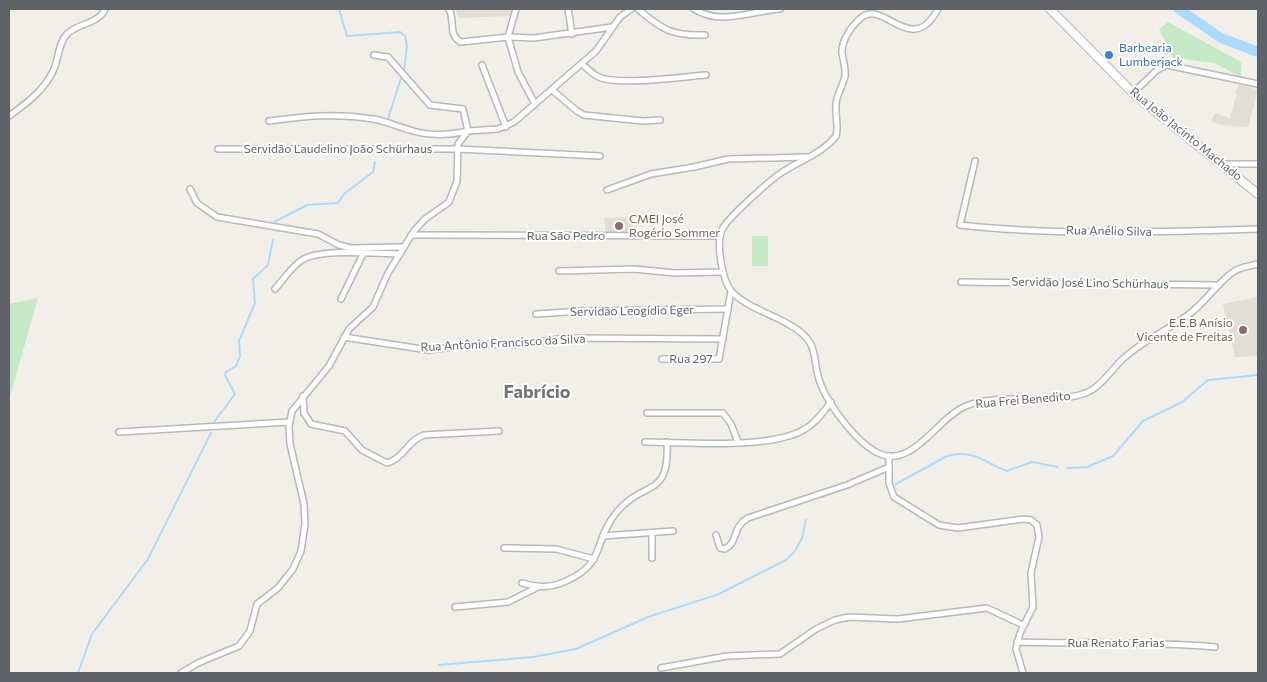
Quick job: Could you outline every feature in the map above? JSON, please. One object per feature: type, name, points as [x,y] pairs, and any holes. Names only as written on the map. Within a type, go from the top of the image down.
[{"type":"main road","name":"Rua João Jacinto Machado","points":[[1050,9],[1133,93],[1258,194]]},
{"type":"street","points":[[9,116],[44,86],[54,68],[61,44],[66,35],[78,26],[98,18],[105,9]]},
{"type":"street","points":[[449,9],[454,35],[456,40],[461,42],[508,37],[534,38],[612,27]]},
{"type":"street","points":[[516,9],[508,37],[518,72],[535,104]]},
{"type":"street","points":[[568,9],[572,34]]},
{"type":"street","points":[[269,121],[311,116],[344,115],[380,120],[421,133],[455,134],[506,127],[596,51],[620,17],[631,9]]},
{"type":"street","points":[[638,9],[668,32],[684,35],[705,35]]},
{"type":"street","points":[[694,9],[706,16],[722,18],[780,9]]},
{"type":"street","points":[[938,9],[925,25],[913,29],[903,27],[872,13],[858,20],[846,37],[842,48],[845,77],[836,104],[837,133],[832,142],[773,179],[727,222],[720,236],[722,272],[732,291],[740,299],[794,327],[805,337],[814,350],[821,385],[855,436],[878,453],[889,456],[890,488],[894,497],[944,526],[958,528],[1023,518],[1036,523],[1039,535],[1031,573],[1033,605],[1023,625],[1016,650],[1023,673]]},
{"type":"street","points":[[374,55],[388,57],[430,105],[463,109],[468,131]]},
{"type":"street","points":[[582,64],[598,76],[610,79],[663,79],[706,75]]},
{"type":"street","points":[[1133,93],[1157,70],[1168,64],[1258,84]]},
{"type":"street","points":[[482,66],[506,127]]},
{"type":"street","points":[[552,90],[577,111],[584,114],[643,121],[660,120]]},
{"type":"street","points":[[181,673],[198,663],[239,646],[250,631],[257,604],[284,583],[298,560],[303,543],[305,514],[292,455],[290,422],[294,408],[329,366],[352,326],[373,307],[399,254],[411,235],[423,221],[445,206],[451,198],[457,178],[457,149],[460,140],[468,131]]},
{"type":"street","name":"Servidão Laudelino João Schürhaus","points":[[218,149],[457,149],[600,156]]},
{"type":"street","points":[[607,190],[651,174],[694,167],[728,158],[749,156],[770,158],[807,157]]},
{"type":"street","name":"Rua Anélio Silva","points":[[975,161],[960,225],[1005,230],[1147,232],[1258,229]]},
{"type":"street","points":[[1223,164],[1258,164]]},
{"type":"street","points":[[190,189],[196,203],[217,217],[318,234],[339,245],[351,248],[403,247]]},
{"type":"street","name":"Rua São Pedro","points":[[411,235],[720,236]]},
{"type":"street","points":[[276,290],[303,259],[327,253],[399,254]]},
{"type":"street","points":[[341,299],[363,254]]},
{"type":"street","name":"Rua Frei Benedito","points":[[889,456],[897,456],[913,450],[948,417],[971,404],[1016,398],[1073,396],[1091,391],[1127,355],[1190,314],[1234,271],[1258,264]]},
{"type":"street","points":[[558,271],[634,269],[675,273],[722,272]]},
{"type":"street","name":"Servidão José Lino Schürhaus","points":[[962,282],[1219,285]]},
{"type":"street","points":[[723,339],[732,291]]},
{"type":"street","name":"Servidão Leogídio Eger","points":[[536,314],[582,311],[728,309]]},
{"type":"street","name":"Rua Antônio Francisco da Silva","points":[[344,337],[428,350],[481,344],[513,345],[566,338],[723,339]]},
{"type":"street","name":"Rua 297","points":[[662,359],[719,359],[723,339]]},
{"type":"street","points":[[304,396],[304,413],[310,424],[345,431],[362,450],[387,463],[398,458],[413,440],[424,435],[499,431]]},
{"type":"street","points":[[645,442],[769,440],[798,433],[815,422],[832,402]]},
{"type":"street","points":[[647,413],[723,414],[731,424],[738,442]]},
{"type":"street","points":[[119,432],[290,422]]},
{"type":"street","points":[[522,583],[539,587],[555,586],[582,574],[594,559],[603,536],[619,509],[662,479],[667,464],[667,442]]},
{"type":"street","points":[[716,535],[720,548],[728,548],[732,543],[737,526],[748,518],[847,485],[889,467]]},
{"type":"street","points":[[603,536],[673,531]]},
{"type":"street","points":[[652,533],[652,558]]},
{"type":"street","points":[[504,548],[556,549],[594,559]]},
{"type":"street","points":[[455,607],[508,602],[539,587]]},
{"type":"street","points":[[660,668],[726,656],[780,654],[816,628],[849,616],[898,620],[984,608],[993,609],[1023,625]]},
{"type":"street","name":"Rua Renato Farias","points":[[1017,642],[1078,644],[1149,642],[1215,647]]},
{"type":"shaded area","points":[[455,9],[513,9],[511,16],[459,18]]},
{"type":"shaded area","points":[[1240,84],[1258,90],[1248,127],[1221,125],[1211,121],[1215,113],[1230,118],[1237,93],[1235,92]]},
{"type":"shaded area","name":"CMEI José Rogério Sommer","points":[[633,217],[634,234],[606,235],[604,218]]},
{"type":"shaded area","name":"E.E.B Anísio Vicente de Freitas","points":[[1258,297],[1258,356],[1235,357],[1223,304]]},
{"type":"green space","points":[[1168,22],[1241,62],[1241,77],[1214,63],[1173,58],[1159,29]]},
{"type":"green space","points":[[752,236],[768,236],[768,266],[752,266]]},
{"type":"green space","points":[[38,298],[9,400],[9,304]]},
{"type":"waterway","points":[[339,9],[347,36],[400,32],[405,36],[407,46],[404,70]]},
{"type":"waterway","points":[[1179,9],[1221,38],[1258,52]]},
{"type":"waterway","points":[[387,122],[401,78]]},
{"type":"waterway","points":[[274,222],[307,205],[338,203],[344,194],[373,172],[375,162]]},
{"type":"waterway","points":[[214,422],[235,394],[225,375],[226,372],[236,366],[240,356],[239,341],[255,303],[253,279],[268,265],[273,240]]},
{"type":"waterway","points":[[1067,468],[1087,467],[1113,456],[1143,421],[1182,402],[1208,380],[1258,375]]},
{"type":"waterway","points":[[78,673],[92,634],[148,559],[211,433]]},
{"type":"waterway","points":[[896,484],[947,456],[956,454],[972,455],[1007,471],[1032,462],[1058,467]]},
{"type":"waterway","points":[[439,665],[533,657],[576,649],[648,617],[719,594],[786,560],[795,551],[802,538],[806,520]]},
{"type":"place","name":"Barbearia Lumberjack","points":[[1109,55]]},
{"type":"place","name":"CMEI José Rogério Sommer","points":[[619,226]]},
{"type":"place","name":"E.E.B Anísio Vicente de Freitas","points":[[1243,330]]},
{"type":"district","name":"Fabrício","points":[[537,392]]}]
